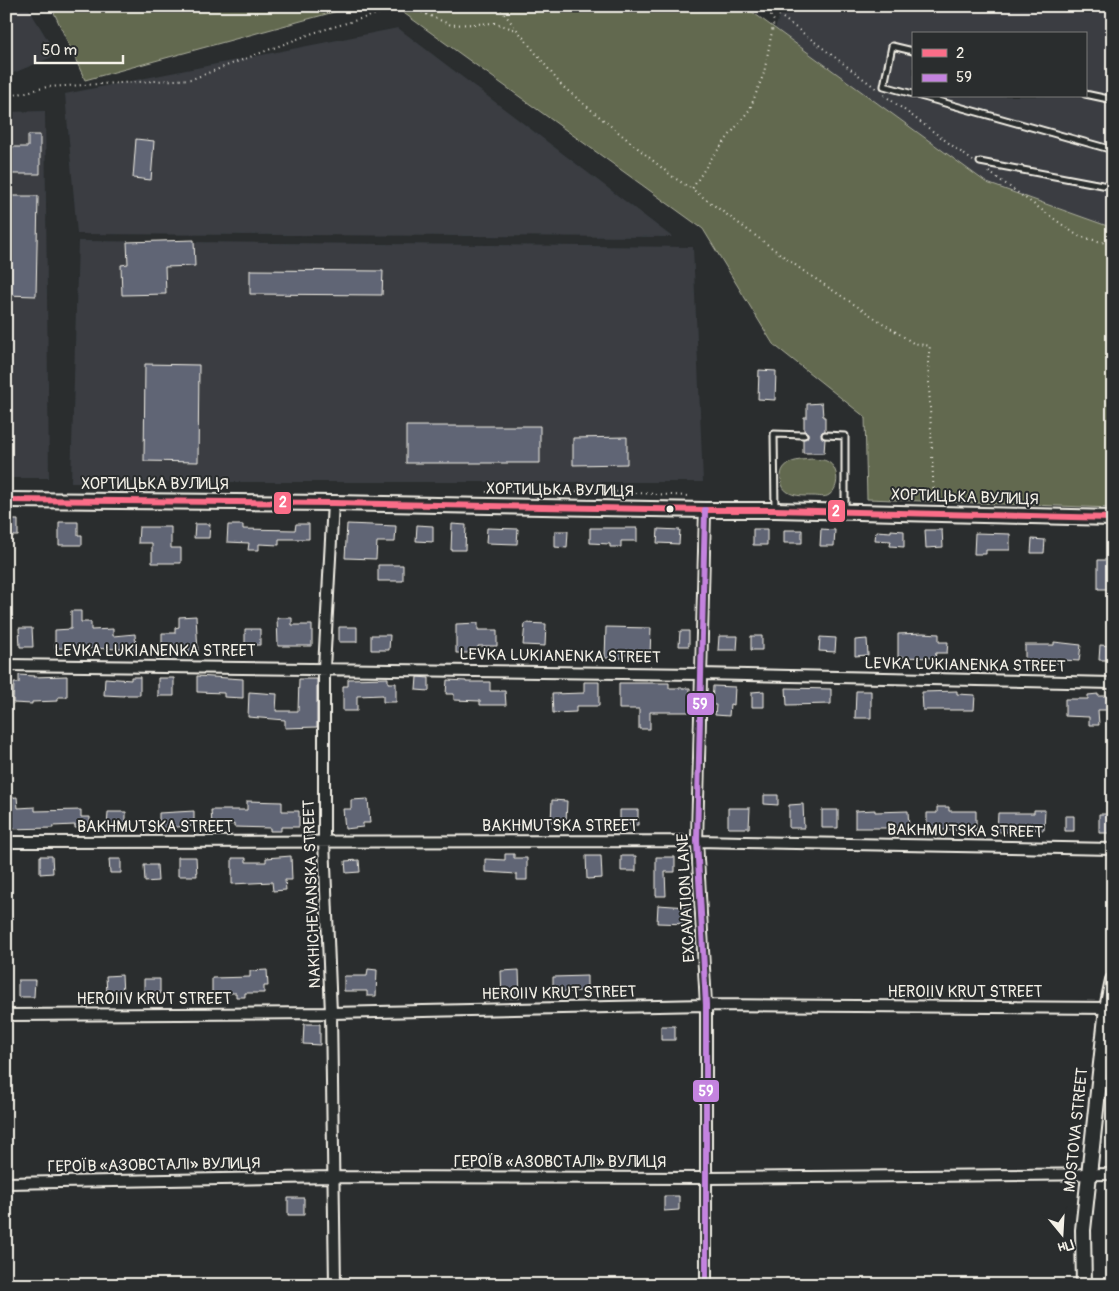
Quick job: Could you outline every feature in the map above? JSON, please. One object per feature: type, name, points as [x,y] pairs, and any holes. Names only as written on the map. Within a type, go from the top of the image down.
[{"type":"street","name":"ХОРТИЦЬКА ВУЛИЦЯ","points":[[6,500],[845,511],[1113,518]]},
{"type":"street","name":"NAKHICHEVANSKA STREET","points":[[333,503],[324,668],[324,841],[331,1013],[335,1285]]},
{"type":"street","name":"EXCAVATION LANE","points":[[705,510],[697,841],[706,1005],[706,1285]]},
{"type":"street","name":"LEVKA LUKIANENKA STREET","points":[[6,665],[700,674],[1113,683]]},
{"type":"street","name":"BAKHMUTSKA STREET","points":[[6,842],[697,841],[1113,849]]},
{"type":"street","name":"MOSTOVA STREET","points":[[1084,1285],[1083,1230],[1113,980]]},
{"type":"street","name":"HEROIIV KRUT STREET","points":[[6,1016],[331,1013],[706,1005],[1110,1008]]},
{"type":"street","name":"ГЕРОЇВ «АЗОВСТАЛІ» ВУЛИЦЯ","points":[[6,1183],[333,1177],[707,1178],[1113,1174]]},
{"type":"lane","points":[[912,51],[892,46],[884,86],[912,94]]},
{"type":"lane","points":[[1086,94],[1113,100]]},
{"type":"lane","points":[[927,98],[1113,150]]},
{"type":"lane","points":[[979,163],[1113,187]]},
{"type":"lane","points":[[775,510],[774,434],[804,434]]},
{"type":"lane","points":[[825,434],[845,436],[845,511]]},
{"type":"path","points":[[6,97],[47,87],[192,79],[313,33],[404,6]]},
{"type":"path","points":[[408,6],[451,25],[496,23],[516,30]]},
{"type":"path","points":[[498,6],[562,86],[673,177],[802,270],[913,344],[930,346],[928,361],[934,501]]},
{"type":"path","points":[[767,6],[979,163]]},
{"type":"path","points":[[692,189],[711,159],[750,108],[764,73],[774,21],[771,16],[775,12]]},
{"type":"path","points":[[985,170],[1078,236],[1113,245]]},
{"type":"shaded area","points":[[6,6],[27,6],[57,55],[6,76]]},
{"type":"shaded area","points":[[783,6],[1113,6],[1113,228],[987,183],[775,29]]},
{"type":"shaded area","points":[[398,28],[672,237],[77,234],[65,94]]},
{"type":"shaded area","points":[[45,111],[49,478],[6,478],[6,112]]},
{"type":"shaded area","points":[[78,241],[693,247],[703,482],[71,482]]},
{"type":"green space","points":[[51,6],[356,6],[85,80]]},
{"type":"green space","points":[[394,6],[744,6],[987,183],[1113,228],[1113,508],[867,499],[865,417],[773,344],[703,229]]},
{"type":"green space","points":[[813,459],[823,460],[832,465],[837,478],[833,492],[824,497],[798,495],[788,492],[782,485],[781,479],[784,468],[791,462]]},
{"type":"building","points":[[28,135],[40,135],[40,174],[6,174],[6,147],[28,147]]},
{"type":"building","points":[[136,139],[154,141],[151,180],[133,178]]},
{"type":"building","points":[[6,196],[38,196],[36,296],[6,295]]},
{"type":"building","points":[[194,240],[195,266],[165,267],[166,294],[122,295],[121,265],[128,264],[127,242]]},
{"type":"building","points":[[250,270],[383,271],[382,295],[250,294]]},
{"type":"building","points":[[145,364],[199,365],[198,462],[144,461]]},
{"type":"building","points":[[759,370],[776,371],[775,400],[758,399]]},
{"type":"building","points":[[822,403],[823,417],[825,417],[825,431],[821,435],[825,439],[824,453],[803,453],[803,439],[808,436],[808,433],[804,431],[804,417],[807,417],[807,404]]},
{"type":"building","points":[[406,426],[540,426],[540,463],[406,463]]},
{"type":"building","points":[[627,437],[627,464],[573,465],[573,438]]},
{"type":"building","points":[[6,520],[18,520],[18,536],[6,536]]},
{"type":"building","points":[[59,522],[78,522],[78,535],[82,535],[82,545],[59,545]]},
{"type":"building","points":[[195,524],[210,524],[209,538],[194,538]]},
{"type":"building","points":[[296,524],[309,524],[309,539],[279,539],[279,545],[259,544],[259,550],[248,550],[249,543],[227,542],[228,525],[243,525],[243,529],[295,530]]},
{"type":"building","points":[[347,524],[396,526],[395,542],[377,542],[376,559],[345,558]]},
{"type":"building","points":[[452,524],[466,525],[465,550],[451,550]]},
{"type":"building","points":[[417,525],[433,526],[433,542],[416,541]]},
{"type":"building","points":[[139,527],[171,527],[171,548],[181,548],[181,563],[152,563],[152,543],[138,543]]},
{"type":"building","points":[[487,528],[518,529],[517,544],[486,543]]},
{"type":"building","points":[[590,528],[637,528],[637,541],[621,541],[621,547],[610,547],[610,544],[590,543]]},
{"type":"building","points":[[658,529],[680,530],[679,544],[657,543]]},
{"type":"building","points":[[753,529],[767,529],[767,545],[753,545]]},
{"type":"building","points":[[821,529],[835,530],[834,546],[820,546]]},
{"type":"building","points":[[784,530],[802,530],[802,543],[784,543]]},
{"type":"building","points":[[891,530],[904,531],[904,547],[890,546],[891,541],[875,540],[876,531],[891,532]]},
{"type":"building","points":[[925,530],[942,530],[943,547],[926,548]]},
{"type":"building","points":[[555,531],[568,531],[567,548],[555,547]]},
{"type":"building","points":[[975,533],[1010,534],[1010,550],[986,550],[986,554],[974,554]]},
{"type":"building","points":[[1032,539],[1045,540],[1044,553],[1031,553]]},
{"type":"building","points":[[1098,560],[1113,560],[1113,589],[1098,589]]},
{"type":"building","points":[[378,565],[403,565],[403,581],[378,581]]},
{"type":"building","points":[[71,611],[81,611],[81,622],[91,622],[91,630],[113,629],[113,636],[135,634],[136,649],[55,648],[55,630],[71,629]]},
{"type":"building","points":[[196,616],[198,652],[189,653],[188,646],[162,645],[162,633],[175,633],[175,628],[179,627],[179,617]]},
{"type":"building","points":[[277,618],[292,618],[292,625],[312,625],[312,646],[278,646]]},
{"type":"building","points":[[478,623],[478,630],[497,630],[497,646],[478,646],[478,653],[456,653],[456,624]]},
{"type":"building","points":[[525,623],[546,624],[545,646],[523,645]]},
{"type":"building","points":[[339,627],[357,627],[357,642],[339,642]]},
{"type":"building","points":[[606,627],[651,628],[650,656],[624,655],[624,658],[605,658]]},
{"type":"building","points":[[19,628],[32,628],[33,647],[20,647]]},
{"type":"building","points":[[245,629],[260,629],[260,645],[245,645]]},
{"type":"building","points":[[680,631],[689,631],[689,646],[679,646]]},
{"type":"building","points":[[898,634],[939,634],[939,642],[948,642],[947,653],[936,653],[935,658],[898,657]]},
{"type":"building","points":[[371,635],[390,635],[389,650],[371,650]]},
{"type":"building","points":[[719,636],[738,636],[737,650],[718,650]]},
{"type":"building","points":[[751,636],[762,636],[762,650],[751,650]]},
{"type":"building","points":[[820,637],[836,638],[835,652],[819,651]]},
{"type":"building","points":[[867,639],[868,655],[855,656],[855,640]]},
{"type":"building","points":[[1054,642],[1081,645],[1079,661],[1062,660],[1061,663],[1025,663],[1025,645],[1054,645]]},
{"type":"building","points":[[1100,645],[1113,646],[1113,660],[1099,660]]},
{"type":"building","points":[[19,675],[33,677],[67,676],[67,697],[58,697],[58,701],[32,702],[32,704],[13,703],[14,683],[19,683]]},
{"type":"building","points":[[197,676],[243,679],[243,698],[224,697],[224,693],[197,692]]},
{"type":"building","points":[[131,677],[140,677],[140,695],[104,695],[105,678],[131,680]]},
{"type":"building","points":[[417,677],[429,678],[429,691],[416,690]]},
{"type":"building","points":[[158,678],[174,678],[174,696],[158,696]]},
{"type":"building","points":[[388,678],[388,683],[396,683],[396,702],[383,702],[383,695],[357,696],[357,711],[343,711],[343,686],[348,686],[348,679]]},
{"type":"building","points":[[299,679],[317,679],[317,727],[285,728],[285,720],[248,717],[249,692],[277,694],[276,711],[298,711]]},
{"type":"building","points":[[447,680],[490,682],[490,691],[505,691],[506,705],[480,705],[480,701],[454,700],[454,694],[446,694]]},
{"type":"building","points":[[584,682],[599,682],[599,706],[576,706],[576,712],[553,713],[552,694],[584,693]]},
{"type":"building","points":[[619,683],[669,683],[669,688],[690,688],[690,712],[650,712],[650,729],[639,729],[639,709],[619,709]]},
{"type":"building","points":[[713,686],[735,687],[734,705],[730,704],[729,716],[715,715],[716,705],[712,705]]},
{"type":"building","points":[[786,688],[831,689],[831,704],[787,705]]},
{"type":"building","points":[[764,691],[764,707],[752,707],[752,692]]},
{"type":"building","points":[[856,691],[871,691],[871,718],[855,718]]},
{"type":"building","points":[[957,691],[957,694],[975,695],[974,710],[923,710],[922,692]]},
{"type":"building","points":[[1098,694],[1098,696],[1111,696],[1111,710],[1098,710],[1099,725],[1089,725],[1089,717],[1065,716],[1065,699],[1088,699],[1088,695]]},
{"type":"building","points":[[764,795],[778,795],[778,805],[764,804]]},
{"type":"building","points":[[17,797],[18,808],[35,807],[35,811],[81,810],[81,817],[90,817],[90,828],[75,828],[75,825],[53,826],[53,828],[6,829],[7,798]]},
{"type":"building","points":[[368,799],[370,823],[363,823],[363,827],[345,829],[343,809],[351,809],[351,800]]},
{"type":"building","points":[[552,800],[567,801],[566,822],[551,822]]},
{"type":"building","points":[[247,801],[282,802],[282,811],[299,811],[299,827],[281,827],[281,831],[270,831],[270,828],[234,827],[234,824],[212,826],[211,810],[247,810]]},
{"type":"building","points":[[803,804],[804,828],[789,828],[789,805]]},
{"type":"building","points":[[937,807],[949,807],[949,811],[976,811],[976,830],[927,830],[927,813],[937,813]]},
{"type":"building","points":[[728,808],[750,808],[749,828],[728,828]]},
{"type":"building","points":[[620,810],[638,810],[638,825],[620,825]]},
{"type":"building","points":[[822,810],[838,810],[838,828],[822,828]]},
{"type":"building","points":[[875,810],[875,812],[908,811],[909,828],[855,828],[855,811]]},
{"type":"building","points":[[1034,810],[1045,810],[1044,830],[1010,827],[1010,832],[997,832],[998,813],[1034,813]]},
{"type":"building","points":[[194,811],[194,826],[159,828],[159,813]]},
{"type":"building","points":[[108,812],[126,812],[126,828],[107,828]]},
{"type":"building","points":[[1099,814],[1113,814],[1113,833],[1099,833]]},
{"type":"building","points":[[1065,816],[1074,816],[1074,831],[1065,831]]},
{"type":"building","points":[[505,854],[514,854],[514,858],[527,858],[527,880],[517,880],[517,874],[485,872],[485,859],[505,860]]},
{"type":"building","points":[[40,856],[52,856],[53,873],[40,874]]},
{"type":"building","points":[[291,856],[292,880],[285,880],[286,890],[273,891],[272,882],[232,884],[232,858],[246,858],[246,862],[266,862],[266,858]]},
{"type":"building","points":[[586,856],[601,856],[602,878],[587,879]]},
{"type":"building","points":[[621,856],[636,856],[636,871],[621,871]]},
{"type":"building","points":[[178,857],[196,857],[197,876],[178,876]]},
{"type":"building","points":[[656,857],[675,857],[675,872],[665,872],[666,896],[656,896]]},
{"type":"building","points":[[109,859],[121,859],[121,873],[110,873]]},
{"type":"building","points":[[359,860],[360,872],[346,873],[345,861]]},
{"type":"building","points":[[144,865],[157,865],[158,881],[145,882]]},
{"type":"building","points":[[658,905],[689,907],[689,924],[657,923]]},
{"type":"building","points":[[368,969],[377,970],[376,996],[367,996],[367,991],[344,991],[344,976],[367,976]]},
{"type":"building","points":[[267,970],[268,986],[264,986],[264,993],[245,993],[245,997],[236,997],[236,993],[212,993],[212,978],[250,977],[250,971]]},
{"type":"building","points":[[519,970],[520,998],[502,998],[501,971]]},
{"type":"building","points":[[122,975],[123,994],[107,994],[106,976]]},
{"type":"building","points":[[587,976],[587,991],[553,992],[553,977]]},
{"type":"building","points":[[144,979],[160,979],[160,994],[144,994]]},
{"type":"building","points":[[18,980],[35,980],[34,997],[18,997]]},
{"type":"building","points":[[304,1024],[320,1024],[320,1045],[303,1044]]},
{"type":"building","points":[[661,1026],[675,1026],[675,1040],[661,1040]]},
{"type":"building","points":[[664,1196],[679,1196],[679,1210],[664,1211]]},
{"type":"building","points":[[288,1198],[304,1198],[304,1215],[288,1215]]},
{"type":"transit line","name":"2","points":[[6,500],[775,510],[1113,518]]},
{"type":"transit line","name":"59","points":[[705,510],[697,841],[706,1005],[706,1285]]}]
